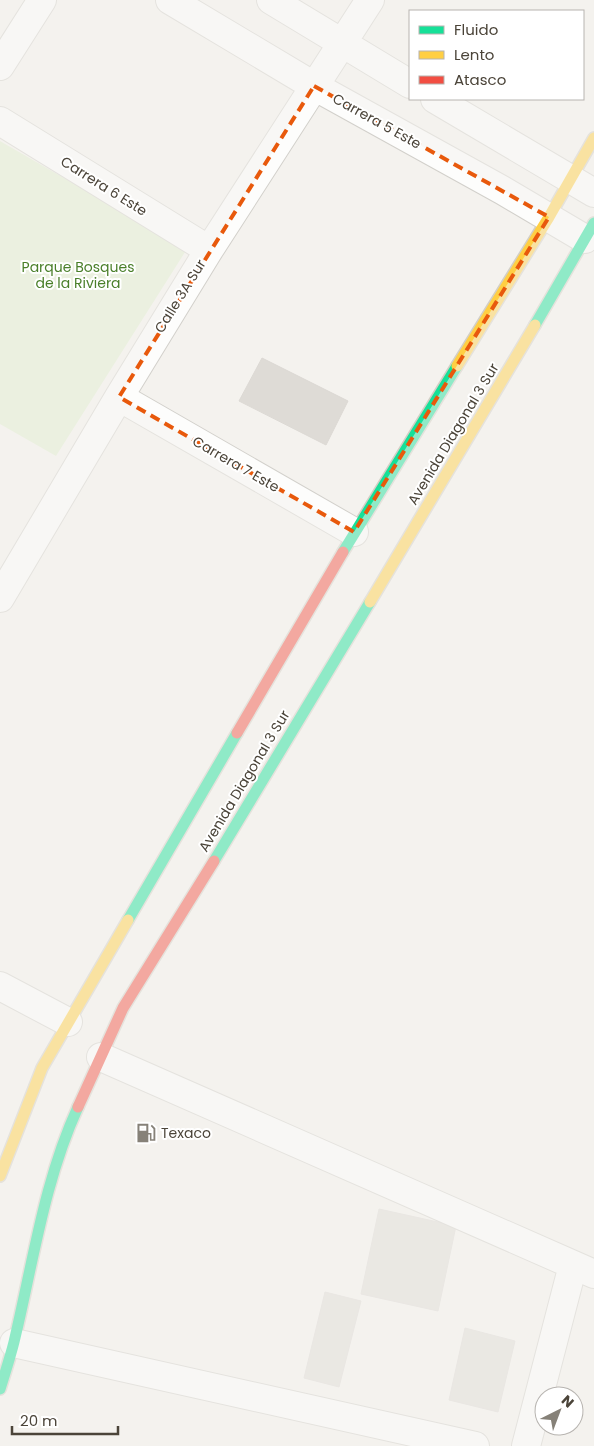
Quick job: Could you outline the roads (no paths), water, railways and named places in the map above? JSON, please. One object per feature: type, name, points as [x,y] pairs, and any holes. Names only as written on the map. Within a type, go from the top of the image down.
[{"type":"street","points":[[0,66],[42,0]]},
{"type":"street","name":"Carrera 5 Este","points":[[170,0],[314,86],[549,217],[590,231]]},
{"type":"street","points":[[271,0],[409,83]]},
{"type":"street","name":"Calle 3A Sur","points":[[0,598],[209,250],[370,0]]},
{"type":"street","points":[[437,100],[594,193]]},
{"type":"street","name":"Carrera 6 Este","points":[[0,121],[209,250]]},
{"type":"street","points":[[0,1176],[42,1068],[68,1022],[354,532],[592,145]]},
{"type":"street","name":"Avenida Diagonal 3 Sur","points":[[0,1389],[14,1343],[40,1219],[69,1126],[123,1008],[228,839],[590,231]]},
{"type":"street","name":"Carrera 7 Este","points":[[119,397],[354,532]]},
{"type":"street","points":[[0,986],[68,1022]]},
{"type":"street","points":[[101,1058],[584,1269],[526,1446]]},
{"type":"street","points":[[14,1343],[476,1446]]},
{"type":"place","name":"Texaco","points":[[146,1133]]},
{"type":"park label","name":"Parque Bosques de la Riviera","points":[[78,276]]}]
